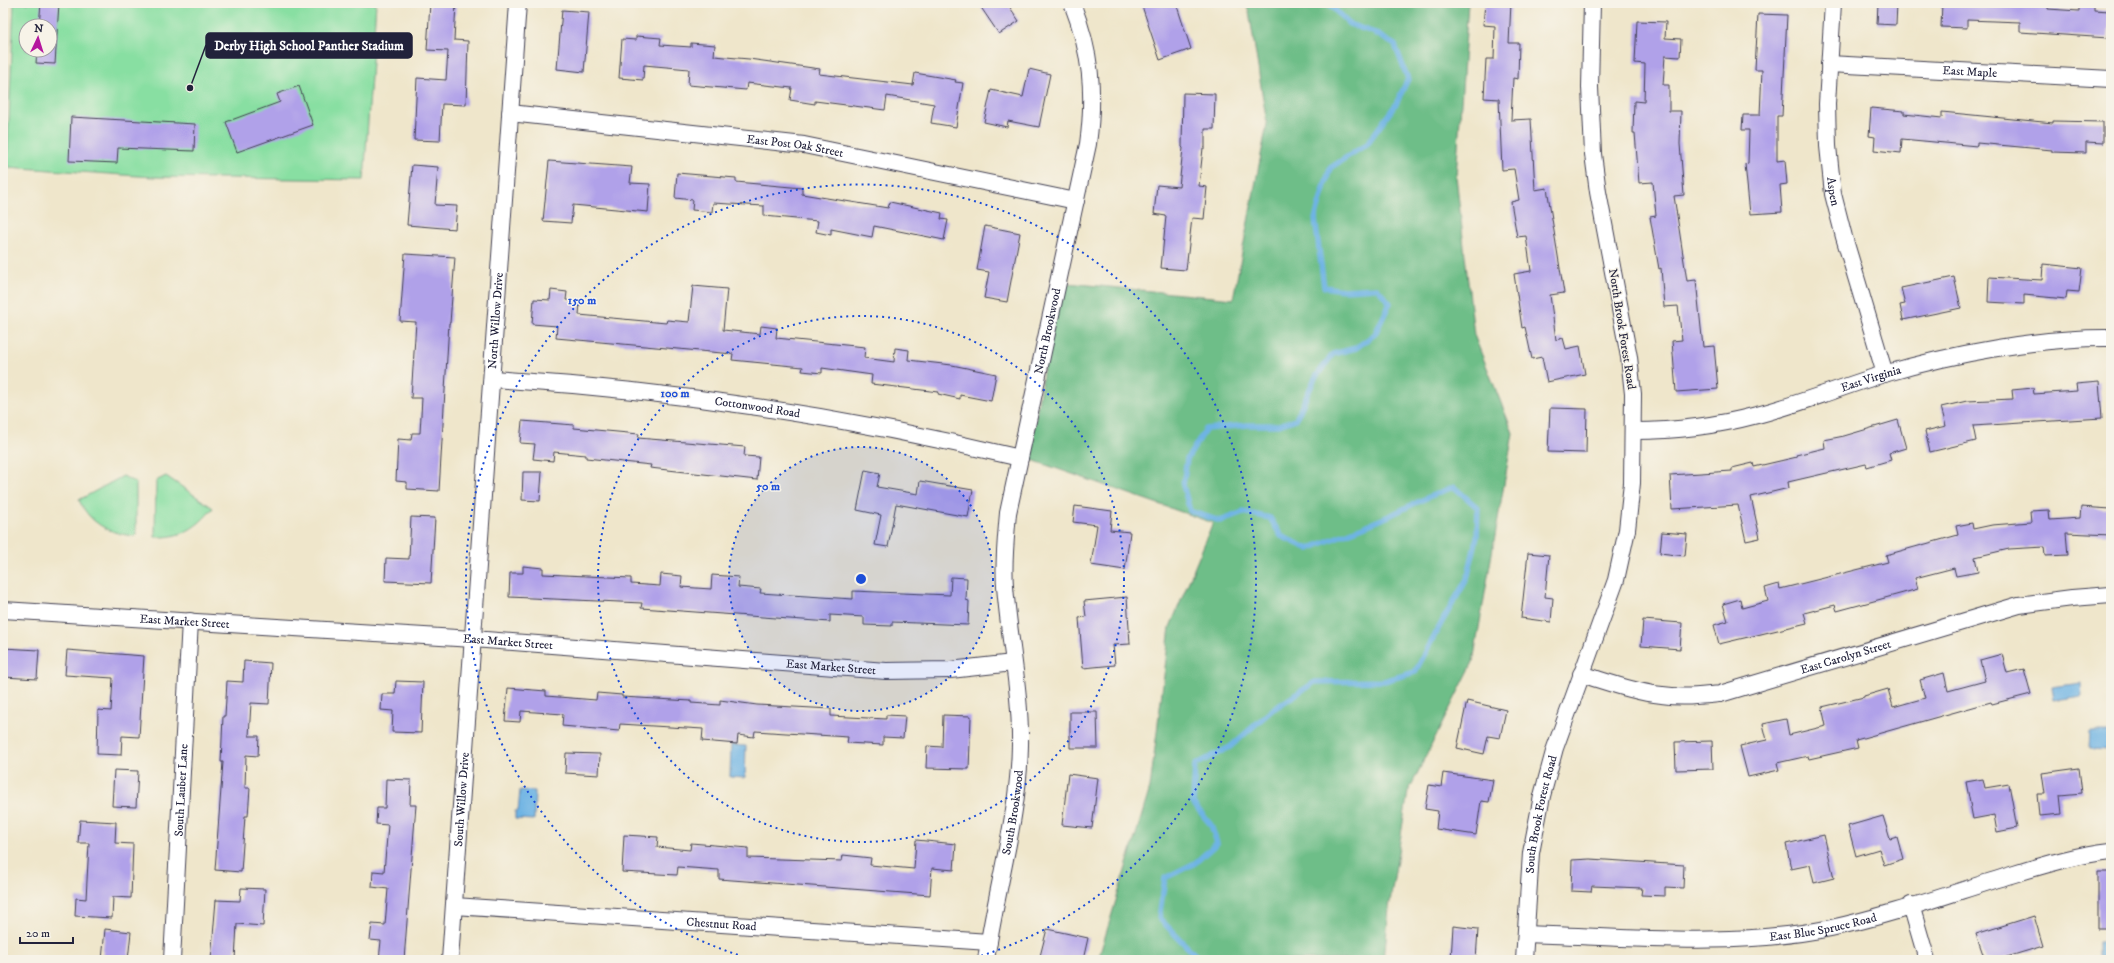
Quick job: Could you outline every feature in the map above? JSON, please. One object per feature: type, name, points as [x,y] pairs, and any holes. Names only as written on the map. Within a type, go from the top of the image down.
[{"type":"street","name":"North Willow Drive","points":[[473,639],[518,3]]},
{"type":"street","name":"North Brookwood","points":[[1013,662],[1005,585],[1004,552],[1008,513],[1076,201],[1092,117],[1092,79],[1087,46],[1072,3]]},
{"type":"street","name":"North Brook Forest Road","points":[[1581,674],[1616,580],[1624,545],[1632,483],[1634,431],[1633,394],[1629,357],[1598,192],[1593,154],[1590,87],[1592,3]]},
{"type":"street","name":"Aspen","points":[[1833,3],[1829,64],[1828,146],[1833,194],[1844,237],[1885,374]]},
{"type":"street","name":"East Maple","points":[[1829,64],[2111,79]]},
{"type":"street","name":"East Post Oak Street","points":[[510,113],[804,145],[1076,201]]},
{"type":"street","name":"East Virginia","points":[[1634,431],[1687,429],[1756,415],[1885,374],[1959,356],[2034,343],[2085,338],[2111,338]]},
{"type":"street","name":"Cottonwood Road","points":[[492,379],[626,389],[758,406],[890,429],[1020,458]]},
{"type":"street","name":"East Carolyn Street","points":[[1581,674],[1640,692],[1663,696],[1690,697],[1720,694],[2019,605],[2072,598],[2111,595]]},
{"type":"street","name":"East Market Street","points":[[3,610],[473,639],[886,671],[950,670],[1013,662]]},
{"type":"street","name":"South Lauber Lane","points":[[172,960],[190,621]]},
{"type":"street","name":"South Willow Drive","points":[[450,960],[473,639]]},
{"type":"street","name":"South Brookwood","points":[[986,960],[1017,788],[1020,726],[1013,662]]},
{"type":"street","name":"South Brook Forest Road","points":[[1524,960],[1531,853],[1534,830],[1554,748],[1581,674]]},
{"type":"street","name":"East Blue Spruce Road","points":[[1526,934],[1707,940],[1774,937],[1831,928],[2068,857],[2111,851]]},
{"type":"street","points":[[1911,905],[1927,960]]},
{"type":"street","name":"Chestnut Road","points":[[454,906],[989,942]]},
{"type":"green space","points":[[14,3],[376,3],[364,180],[153,177],[7,167]]},
{"type":"green space","points":[[1245,3],[1468,3],[1456,176],[1474,335],[1513,433],[1473,662],[1408,792],[1389,908],[1384,960],[1098,960],[1150,788],[1170,627],[1213,523],[1029,459],[1058,282],[1233,299],[1267,124],[1249,11]]},
{"type":"green space","points":[[123,476],[136,483],[136,536],[118,533],[102,526],[89,515],[79,500]]},
{"type":"green space","points":[[166,476],[213,508],[201,521],[181,534],[155,537],[156,481]]},
{"type":"water","points":[[2081,683],[2082,696],[2054,700],[2052,687]]},
{"type":"water","points":[[2090,732],[2111,732],[2111,750],[2089,749]]},
{"type":"water","points":[[731,745],[746,746],[745,778],[730,777]]},
{"type":"water","points":[[520,790],[535,791],[534,820],[515,819],[515,811],[518,811]]},
{"type":"water","points":[[2098,942],[2111,942],[2111,957],[2098,957]]},
{"type":"building","points":[[41,3],[59,3],[58,18],[40,18]]},
{"type":"building","points":[[430,3],[456,3],[454,40],[468,41],[466,105],[442,104],[440,141],[414,140],[417,78],[446,80],[448,51],[427,50]]},
{"type":"building","points":[[978,3],[1007,3],[1019,21],[999,34]]},
{"type":"building","points":[[1141,3],[1176,3],[1191,49],[1160,60]]},
{"type":"building","points":[[1485,3],[1511,3],[1509,43],[1519,43],[1518,79],[1513,78],[1511,120],[1531,119],[1535,190],[1547,188],[1564,293],[1550,295],[1556,340],[1563,338],[1566,349],[1580,346],[1585,374],[1547,382],[1542,357],[1532,359],[1525,327],[1522,328],[1514,274],[1531,271],[1526,236],[1517,237],[1511,202],[1519,200],[1514,169],[1502,170],[1499,99],[1484,98],[1486,59],[1494,59],[1495,26],[1483,25]]},
{"type":"building","points":[[1878,3],[1897,3],[1896,25],[1877,24]]},
{"type":"building","points":[[1942,3],[2048,3],[2048,9],[2079,11],[2079,3],[2094,3],[2094,10],[2110,11],[2108,38],[2020,32],[2020,22],[1967,20],[1967,28],[1941,27]]},
{"type":"building","points":[[562,10],[589,12],[584,72],[557,69]]},
{"type":"building","points":[[1758,14],[1787,15],[1782,116],[1777,116],[1777,161],[1785,160],[1787,184],[1780,185],[1782,212],[1750,214],[1745,164],[1748,163],[1749,130],[1742,130],[1743,115],[1760,115],[1762,70],[1755,70]]},
{"type":"building","points":[[1637,21],[1666,22],[1665,38],[1681,39],[1680,57],[1665,56],[1663,85],[1669,85],[1669,111],[1681,111],[1680,144],[1684,195],[1674,196],[1687,281],[1696,280],[1703,347],[1714,346],[1718,389],[1676,392],[1672,341],[1682,340],[1678,306],[1664,307],[1661,268],[1659,269],[1650,217],[1656,216],[1653,182],[1639,183],[1635,133],[1633,133],[1634,101],[1644,102],[1645,64],[1635,63]]},
{"type":"building","points":[[636,36],[661,38],[660,45],[691,47],[691,43],[715,45],[714,56],[749,59],[820,69],[819,74],[913,85],[915,73],[956,80],[955,82],[963,83],[956,127],[931,123],[934,104],[887,96],[885,110],[815,101],[815,104],[790,100],[792,88],[747,83],[746,90],[688,85],[689,69],[644,65],[643,80],[619,78],[622,39],[636,40]]},
{"type":"building","points":[[36,58],[55,58],[55,64],[36,63]]},
{"type":"building","points":[[1029,69],[1050,74],[1039,127],[1008,121],[1007,127],[984,122],[991,90],[1023,97]]},
{"type":"building","points":[[299,86],[313,125],[237,152],[226,122],[280,102],[277,94]]},
{"type":"building","points":[[1183,93],[1215,94],[1214,129],[1205,129],[1205,148],[1203,148],[1199,186],[1207,187],[1204,219],[1192,218],[1186,270],[1161,268],[1166,216],[1154,214],[1157,185],[1179,187],[1183,148]]},
{"type":"building","points":[[1871,108],[1904,111],[1904,114],[1942,118],[1942,112],[2053,123],[2053,121],[2103,122],[2103,143],[2086,142],[2086,153],[2052,152],[2052,150],[1977,143],[1977,146],[1902,139],[1901,153],[1874,150],[1875,137],[1869,136]]},
{"type":"building","points":[[71,117],[195,124],[194,151],[118,148],[117,163],[69,161]]},
{"type":"building","points":[[549,161],[632,167],[630,183],[650,184],[648,212],[573,205],[571,223],[543,221]]},
{"type":"building","points":[[412,165],[438,167],[435,205],[457,206],[455,229],[407,225]]},
{"type":"building","points":[[677,173],[736,178],[736,182],[802,188],[802,194],[888,208],[890,202],[942,213],[941,219],[948,220],[944,240],[874,226],[872,237],[831,229],[831,235],[816,232],[818,221],[764,216],[764,206],[713,203],[712,212],[692,210],[693,200],[675,198]]},
{"type":"building","points":[[985,226],[1020,233],[1007,302],[984,298],[989,272],[977,270]]},
{"type":"building","points":[[405,254],[455,257],[449,323],[439,491],[407,489],[407,482],[396,481],[398,439],[411,440],[412,433],[420,433],[422,398],[411,398],[416,322],[400,321]]},
{"type":"building","points":[[2043,264],[2082,268],[2079,292],[2067,291],[2066,299],[2024,295],[2024,304],[1988,302],[1989,277],[2042,280]]},
{"type":"building","points":[[1954,277],[1961,308],[1903,320],[1900,305],[1905,304],[1901,288]]},
{"type":"building","points":[[693,286],[727,289],[723,330],[760,334],[761,326],[777,328],[776,338],[865,347],[864,358],[894,362],[895,348],[909,350],[908,360],[952,365],[996,374],[991,401],[960,395],[960,399],[938,394],[939,392],[871,384],[872,375],[822,368],[822,373],[802,371],[803,367],[732,360],[733,354],[556,338],[557,326],[532,324],[534,299],[550,300],[551,290],[567,292],[566,300],[580,302],[579,315],[666,323],[667,320],[689,322]]},
{"type":"building","points":[[2099,382],[2102,418],[1973,426],[1976,441],[1930,452],[1925,431],[1946,426],[1941,407],[1967,401],[2013,399],[2012,390],[2033,388],[2034,394],[2077,391],[2076,384]]},
{"type":"building","points":[[1550,408],[1587,409],[1586,453],[1548,452]]},
{"type":"building","points":[[1898,420],[1906,448],[1889,453],[1891,460],[1867,467],[1866,464],[1788,482],[1789,488],[1751,497],[1760,538],[1746,541],[1738,505],[1672,509],[1670,475],[1732,471],[1732,468],[1753,463],[1754,467],[1797,457],[1796,455],[1825,448],[1824,440],[1844,436]]},
{"type":"building","points":[[522,421],[574,425],[574,428],[639,434],[638,438],[745,447],[744,456],[759,457],[757,480],[650,468],[651,465],[586,458],[586,455],[554,452],[553,461],[533,459],[535,444],[520,443]]},
{"type":"building","points":[[865,470],[880,473],[877,487],[918,494],[920,481],[973,490],[968,517],[896,504],[888,547],[875,545],[881,515],[857,510]]},
{"type":"building","points":[[523,472],[542,472],[540,501],[522,500]]},
{"type":"building","points":[[1075,506],[1112,511],[1110,530],[1130,532],[1125,570],[1091,565],[1097,525],[1073,522]]},
{"type":"building","points":[[2081,507],[2111,509],[2111,535],[2066,533],[2068,555],[2045,556],[2044,547],[2009,549],[1975,557],[1978,572],[1956,576],[1954,568],[1915,578],[1918,589],[1837,611],[1835,605],[1804,613],[1807,623],[1719,644],[1714,625],[1728,621],[1723,604],[1740,599],[1742,608],[1768,601],[1765,588],[1779,584],[1780,589],[1888,562],[1886,555],[1958,535],[1956,526],[1972,523],[1973,529],[1992,525],[2031,522],[2030,511],[2049,510],[2050,520],[2080,518]]},
{"type":"building","points":[[411,517],[435,518],[431,583],[385,581],[386,558],[409,559]]},
{"type":"building","points":[[1662,532],[1687,534],[1685,556],[1660,553]]},
{"type":"building","points":[[1528,553],[1549,555],[1545,597],[1553,598],[1551,622],[1521,618]]},
{"type":"building","points":[[523,566],[543,568],[543,574],[631,578],[631,584],[660,586],[661,574],[682,576],[681,587],[711,589],[712,575],[739,577],[738,587],[761,589],[760,593],[853,599],[853,591],[950,595],[951,577],[967,578],[966,600],[969,601],[968,625],[892,622],[892,626],[864,625],[864,617],[830,615],[830,622],[641,608],[642,603],[509,597],[510,573],[523,573]]},
{"type":"building","points":[[1127,597],[1130,644],[1113,645],[1115,665],[1083,668],[1079,618],[1086,617],[1084,601]]},
{"type":"building","points":[[1643,620],[1682,623],[1680,649],[1641,646]]},
{"type":"building","points":[[3,648],[39,650],[37,679],[4,677]]},
{"type":"building","points":[[67,650],[144,656],[139,737],[122,736],[121,755],[97,754],[98,710],[111,711],[113,678],[65,675]]},
{"type":"building","points":[[2002,654],[2007,673],[2024,669],[2031,694],[1992,704],[1991,702],[1856,740],[1858,748],[1809,759],[1808,756],[1777,763],[1779,770],[1748,777],[1740,746],[1767,740],[1763,724],[1786,719],[1789,735],[1826,726],[1822,707],[1864,697],[1888,689],[1893,707],[1925,698],[1920,680],[1944,673],[1948,691],[1985,681],[1980,660]]},
{"type":"building","points":[[244,661],[271,663],[269,704],[251,703],[249,736],[259,736],[258,756],[246,755],[245,788],[250,788],[248,816],[245,816],[241,872],[215,870],[223,762],[221,762],[223,716],[225,716],[227,681],[243,682]]},
{"type":"building","points":[[396,681],[423,682],[421,733],[392,732],[393,711],[381,710],[382,694],[395,694]]},
{"type":"building","points":[[508,688],[546,691],[546,696],[596,700],[597,693],[622,695],[622,697],[691,701],[691,703],[720,705],[720,700],[757,705],[831,709],[831,716],[886,719],[886,715],[905,716],[903,738],[883,737],[883,745],[847,743],[848,737],[755,731],[754,737],[738,735],[737,744],[702,741],[703,729],[620,724],[619,731],[562,726],[563,714],[521,711],[520,722],[505,721]]},
{"type":"building","points":[[1467,701],[1506,710],[1500,738],[1488,736],[1484,754],[1457,748]]},
{"type":"building","points":[[1070,712],[1097,712],[1098,748],[1070,748]]},
{"type":"building","points":[[943,715],[971,716],[969,769],[926,768],[927,746],[942,747]]},
{"type":"building","points":[[1712,741],[1713,769],[1676,770],[1675,742]]},
{"type":"building","points":[[566,753],[600,754],[599,775],[565,773]]},
{"type":"building","points":[[2079,768],[2082,793],[2060,795],[2062,814],[2039,816],[2037,794],[2045,794],[2042,773]]},
{"type":"building","points":[[114,770],[138,771],[136,807],[112,806]]},
{"type":"building","points":[[1443,773],[1493,780],[1489,802],[1481,801],[1476,835],[1436,829],[1438,811],[1425,809],[1429,785],[1441,787]]},
{"type":"building","points":[[1068,774],[1098,778],[1092,828],[1062,825]]},
{"type":"building","points":[[386,779],[411,780],[410,805],[416,805],[404,960],[379,960],[381,941],[370,940],[372,924],[385,925],[388,889],[372,887],[373,871],[384,872],[388,825],[376,824],[377,808],[385,808]]},
{"type":"building","points":[[1983,779],[1985,788],[2009,784],[2017,828],[1997,832],[1994,815],[1973,819],[1966,782]]},
{"type":"building","points":[[1883,816],[1890,839],[1897,837],[1903,859],[1884,865],[1879,849],[1856,856],[1848,826]]},
{"type":"building","points":[[80,820],[116,822],[115,843],[133,844],[131,898],[113,897],[112,918],[75,916],[76,898],[86,899],[89,843],[78,843]]},
{"type":"building","points":[[624,835],[658,837],[657,847],[690,850],[691,843],[748,848],[748,858],[842,861],[843,855],[871,858],[870,865],[914,869],[916,840],[956,844],[954,870],[932,868],[930,895],[719,879],[719,870],[678,867],[677,875],[622,872]]},
{"type":"building","points":[[1824,835],[1834,878],[1814,883],[1810,865],[1791,869],[1786,844]]},
{"type":"building","points":[[1590,859],[1684,865],[1683,888],[1665,887],[1665,896],[1641,895],[1642,888],[1592,886],[1591,892],[1571,891],[1572,860]]},
{"type":"building","points":[[2098,872],[2111,872],[2111,929],[2098,929]]},
{"type":"building","points":[[241,888],[265,889],[263,926],[237,924],[235,960],[211,960],[216,900],[240,901]]},
{"type":"building","points":[[2034,916],[2043,946],[1997,960],[1985,960],[1976,934]]},
{"type":"building","points":[[1453,926],[1478,929],[1476,960],[1451,960]]},
{"type":"building","points":[[105,929],[131,932],[128,960],[102,960]]},
{"type":"building","points":[[1047,929],[1088,938],[1083,960],[1039,960]]},
{"type":"waterway","points":[[1200,960],[1159,918],[1165,878],[1195,863],[1217,843],[1211,825],[1193,803],[1195,765],[1230,747],[1272,710],[1315,682],[1384,681],[1415,672],[1467,579],[1477,537],[1478,508],[1454,487],[1309,549],[1281,536],[1270,518],[1243,512],[1220,521],[1190,511],[1183,485],[1187,459],[1206,429],[1247,425],[1279,425],[1296,419],[1315,378],[1333,354],[1356,348],[1375,334],[1390,303],[1377,288],[1344,290],[1324,287],[1315,219],[1330,168],[1367,144],[1396,104],[1408,79],[1395,45],[1375,33],[1349,24],[1328,3]]},
{"type":"place","name":"Derby High School Panther Stadium","points":[[190,88]]}]
